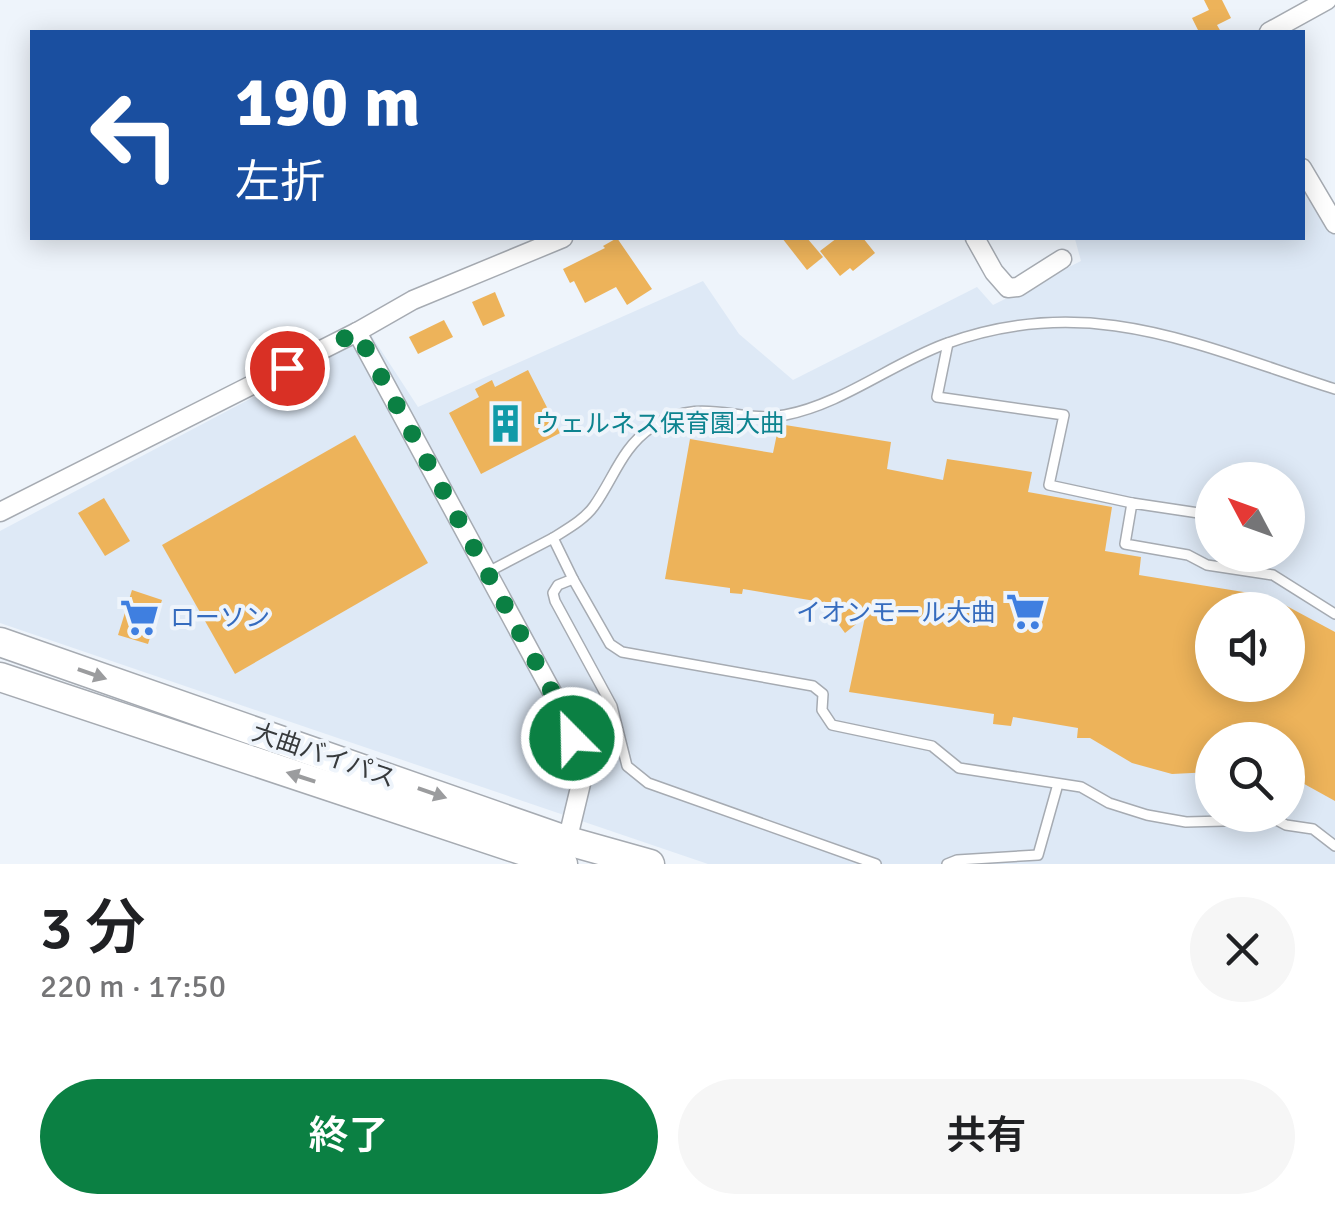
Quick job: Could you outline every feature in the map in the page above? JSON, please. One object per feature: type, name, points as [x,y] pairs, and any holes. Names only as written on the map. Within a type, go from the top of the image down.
[{"type":"highway","name":"大曲バイパス","points":[[0,642],[562,858]]},
{"type":"highway","name":"大曲バイパス","points":[[0,677],[562,858],[650,864]]},
{"type":"street","points":[[1273,30],[1327,0]]},
{"type":"street","points":[[1305,173],[1335,224]]},
{"type":"street","points":[[2,506],[438,289],[558,240]]},
{"type":"street","points":[[976,240],[1008,288],[1018,287],[1062,260]]},
{"type":"street","points":[[357,332],[559,705],[584,771],[562,858]]},
{"type":"lane","points":[[488,572],[552,538],[592,509],[622,455],[653,427],[691,412],[717,410],[784,416],[830,400],[948,342],[1006,327],[1073,321],[1149,330],[1335,389]]},
{"type":"lane","points":[[948,342],[937,397],[1064,416],[1049,485],[1195,512]]},
{"type":"lane","points":[[1132,503],[1125,544],[1195,559]]},
{"type":"lane","points":[[552,538],[610,644],[622,652],[812,686],[823,694],[824,715],[832,725],[932,746],[960,768],[1081,786],[1108,803],[1146,816],[1195,822]]},
{"type":"lane","points":[[1258,572],[1273,575],[1335,614]]},
{"type":"lane","points":[[573,579],[558,585],[553,593],[555,601],[612,706],[627,766],[634,775],[876,864]]},
{"type":"lane","points":[[1026,859],[1058,784]]},
{"type":"lane","points":[[1305,828],[1313,829],[1335,846]]},
{"type":"lane","points":[[946,864],[957,860],[1026,859],[1047,864]]},
{"type":"shaded area","points":[[1305,183],[1335,235],[1335,864],[708,864],[0,623],[0,531],[371,335],[418,407],[703,281],[739,334],[793,380],[977,287],[993,305],[1081,261],[1075,240],[1305,240]]},
{"type":"building","points":[[1204,0],[1222,0],[1231,18],[1217,25],[1220,30],[1198,30],[1192,18],[1209,10]]},
{"type":"building","points":[[618,240],[652,289],[627,305],[616,287],[585,303],[563,269]]},
{"type":"building","points":[[784,240],[809,240],[823,257],[807,270]]},
{"type":"building","points":[[834,240],[865,240],[875,253],[840,276],[820,251]]},
{"type":"building","points":[[495,292],[505,316],[483,326],[472,302]]},
{"type":"building","points":[[444,320],[453,337],[418,354],[409,337]]},
{"type":"building","name":"ウェルネス保育園大曲","points":[[528,370],[560,433],[481,474],[449,413],[479,397],[475,389],[492,380],[495,387]]},
{"type":"building","name":"イオンモール大曲","points":[[779,424],[891,442],[887,469],[943,480],[947,459],[1032,472],[1028,492],[1112,507],[1105,551],[1141,557],[1139,575],[1243,592],[1195,592],[1195,702],[1305,702],[1305,616],[1335,632],[1335,801],[1305,784],[1305,722],[1195,722],[1195,773],[1172,774],[1132,763],[1090,738],[1077,738],[1078,728],[1013,717],[1011,726],[993,724],[994,714],[849,692],[865,617],[845,633],[834,618],[852,607],[743,589],[742,594],[730,593],[730,588],[665,579],[690,439],[773,453]]},
{"type":"building","points":[[355,435],[428,563],[235,674],[162,545]]},
{"type":"building","points":[[104,498],[130,541],[105,556],[78,513]]},
{"type":"building","name":"ローソン","points":[[132,590],[162,600],[148,644],[118,635]]},
{"type":"place","name":"ウェルネス保育園大曲","points":[[505,423]]},
{"type":"place","name":"イオンモール大曲","points":[[1026,612]]},
{"type":"place","name":"ローソン","points":[[140,617]]},
{"type":"route","points":[[287,368],[357,332],[559,705],[572,738]]}]
